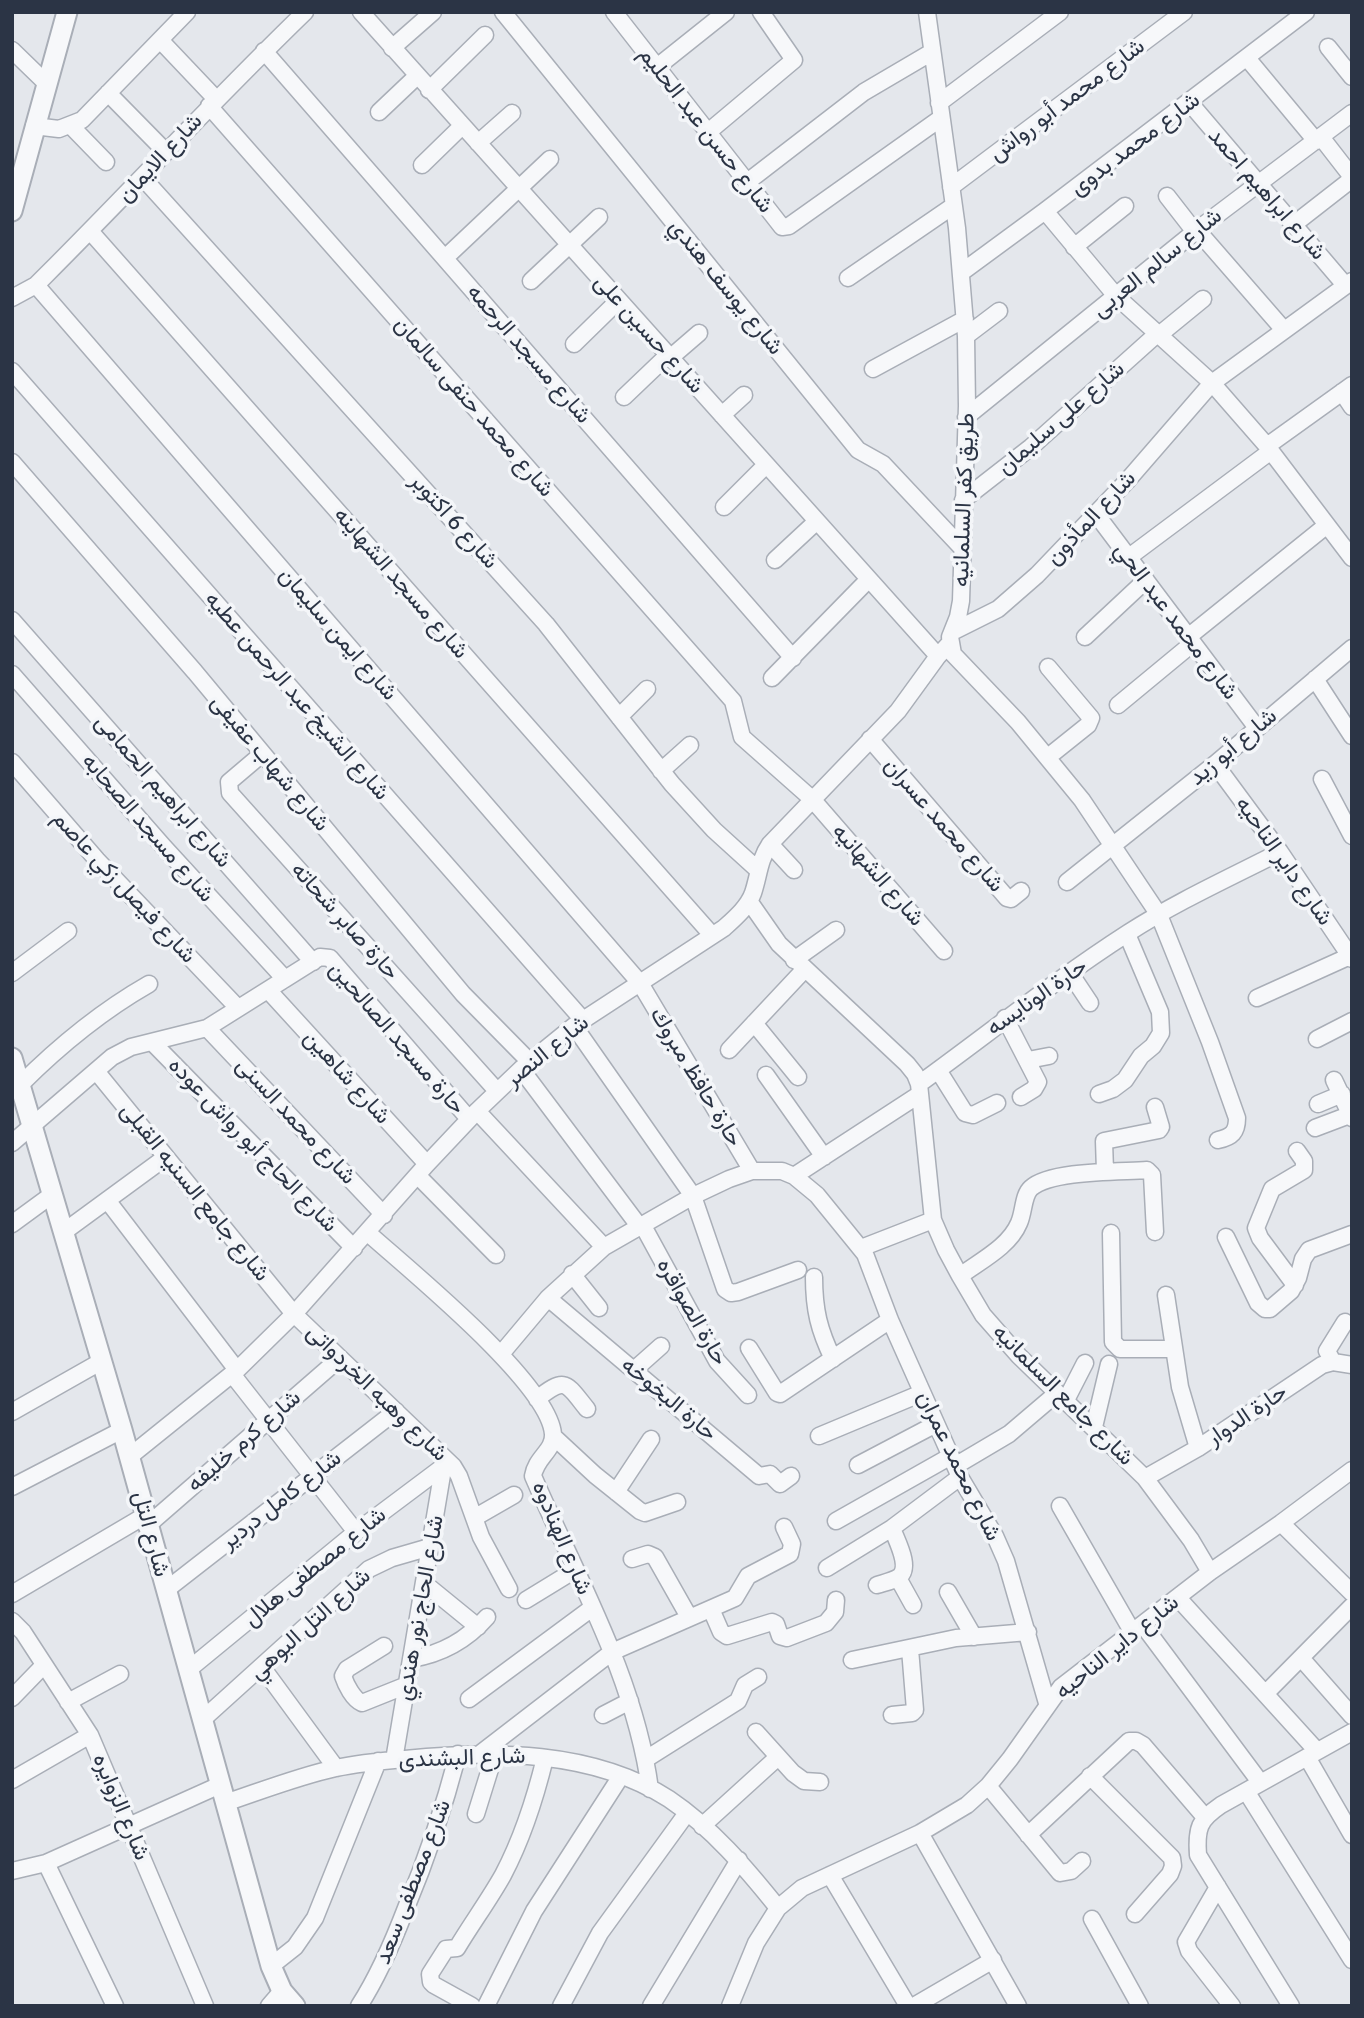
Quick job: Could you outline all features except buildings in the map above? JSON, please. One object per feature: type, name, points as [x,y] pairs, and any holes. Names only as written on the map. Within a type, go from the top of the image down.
[{"type":"street","points":[[12,211],[15,191],[68,12]]},
{"type":"street","points":[[34,126],[59,129],[82,120],[187,12]]},
{"type":"street","name":"شارع الايمان","points":[[12,299],[36,285],[143,178],[213,102],[305,12]]},
{"type":"street","name":"شارع حسين على","points":[[361,12],[869,579],[946,644]]},
{"type":"street","points":[[392,48],[433,12]]},
{"type":"street","name":"شارع يوسف هندي","points":[[503,12],[858,450],[883,464],[962,548]]},
{"type":"street","name":"شارع حسن عبد الحليم","points":[[614,12],[779,225],[789,226],[940,110],[1060,12]]},
{"type":"street","points":[[657,67],[726,12]]},
{"type":"street","points":[[708,133],[794,60],[761,12]]},
{"type":"street","name":"طريق كفر السلمانيه","points":[[927,12],[962,272],[966,336],[961,601],[946,644]]},
{"type":"street","name":"شارع محمد أبو رواش","points":[[951,187],[1184,12]]},
{"type":"street","name":"شارع محمد بدوى","points":[[962,272],[1306,12]]},
{"type":"street","points":[[429,89],[485,35]]},
{"type":"street","name":"شارع محمد حنفى سالمان","points":[[160,40],[727,694],[737,710],[738,729],[742,737],[812,799]]},
{"type":"street","points":[[1328,47],[1352,77]]},
{"type":"street","points":[[12,51],[46,83]]},
{"type":"street","name":"شارع مسجد الرحمه","points":[[264,51],[793,658]]},
{"type":"street","points":[[747,183],[864,92],[932,52]]},
{"type":"street","points":[[1247,58],[1352,178],[1293,225]]},
{"type":"street","points":[[379,112],[417,76]]},
{"type":"street","points":[[108,93],[166,152]]},
{"type":"street","name":"شارع ابراهيم احمد","points":[[1189,103],[1293,225],[1349,283]]},
{"type":"street","points":[[478,143],[512,113]]},
{"type":"street","name":"شارع سالم العربى","points":[[966,417],[1196,231],[1352,113]]},
{"type":"street","points":[[71,126],[106,162]]},
{"type":"street","points":[[422,165],[462,126]]},
{"type":"street","points":[[445,258],[550,159]]},
{"type":"street","name":"شارع 6 اكتوبر","points":[[143,178],[531,606],[591,678],[662,771],[714,830],[758,870]]},
{"type":"street","points":[[1167,197],[1284,330]]},
{"type":"street","points":[[848,278],[953,206]]},
{"type":"street","points":[[1073,247],[1125,206]]},
{"type":"street","points":[[1045,211],[1116,296],[1212,383],[1269,448],[1352,558]]},
{"type":"street","points":[[531,281],[598,217]]},
{"type":"street","name":"شارع مسجد الشهاينه","points":[[90,231],[712,935]]},
{"type":"street","name":"شارع المأذون","points":[[946,644],[1018,593],[1096,514],[1212,383],[1349,283]]},
{"type":"street","name":"شارع ايمن سليمان","points":[[36,285],[640,983]]},
{"type":"street","name":"شارع على سليمان","points":[[963,500],[1031,447],[1158,334],[1203,299]]},
{"type":"street","points":[[573,344],[619,300]]},
{"type":"street","points":[[966,336],[999,311]]},
{"type":"street","points":[[873,369],[965,319]]},
{"type":"street","points":[[624,397],[699,333]]},
{"type":"street","name":"شارع الشيخ عبد الرحمن عطيه","points":[[12,371],[578,1023],[693,1196],[725,1289],[731,1293],[738,1292],[798,1270]]},
{"type":"street","points":[[1129,557],[1347,388],[1352,407]]},
{"type":"street","points":[[722,415],[744,395]]},
{"type":"street","name":"شارع شهاب عفيفى","points":[[12,462],[195,672],[525,1066],[640,1225]]},
{"type":"street","points":[[724,507],[766,465]]},
{"type":"street","name":"شارع محمد عبد الحي","points":[[1096,514],[1256,728]]},
{"type":"street","points":[[775,560],[817,521]]},
{"type":"street","points":[[1118,705],[1327,525]]},
{"type":"street","points":[[772,678],[869,579]]},
{"type":"street","points":[[1085,637],[1146,580]]},
{"type":"street","name":"شارع ابراهيم الحمامى","points":[[12,620],[319,959]]},
{"type":"street","points":[[946,644],[1048,757],[1114,845],[1158,915],[1210,1042],[1237,1118],[1237,1129],[1229,1138],[1218,1140]]},
{"type":"street","name":"شارع النصر","points":[[129,1457],[235,1372],[294,1314],[473,1115],[525,1066],[578,1023],[730,923],[749,901],[758,870],[770,844],[912,693],[946,644]]},
{"type":"street","name":"شارع أبو زيد","points":[[1067,882],[1215,764],[1352,648]]},
{"type":"street","points":[[1048,667],[1091,718],[1088,725],[1048,757]]},
{"type":"street","name":"شارع مسجد الصحابه","points":[[12,674],[171,855],[285,979]]},
{"type":"street","points":[[1315,679],[1352,736]]},
{"type":"street","points":[[619,717],[647,689]]},
{"type":"street","name":"شارع محمد عسران","points":[[870,739],[1007,898],[1012,899],[1021,891]]},
{"type":"street","points":[[662,771],[690,745]]},
{"type":"street","name":"حارة صابر شحاته","points":[[262,754],[229,782],[230,793],[497,1091]]},
{"type":"street","name":"شارع فيصل زكي عاصم","points":[[12,762],[114,878],[238,1008]]},
{"type":"street","name":"شارع داير الناحيه","points":[[1215,764],[1351,957]]},
{"type":"street","points":[[1322,779],[1346,811],[1352,836]]},
{"type":"street","name":"شارع الشهانيه","points":[[812,799],[944,951]]},
{"type":"street","points":[[770,844],[794,870]]},
{"type":"street","name":"حارة الونايسه","points":[[794,1176],[919,1089],[938,1070],[1005,1018],[1127,934],[1279,852]]},
{"type":"street","name":"شارع جامع السلمانيه","points":[[749,901],[779,944],[799,965],[907,1063],[915,1074],[919,1089],[933,1220],[946,1250],[983,1315],[1060,1398],[1094,1427],[1145,1478],[1169,1508],[1210,1572]]},
{"type":"street","points":[[729,1050],[754,1023],[799,965],[836,930]]},
{"type":"street","points":[[12,973],[68,931]]},
{"type":"street","points":[[1099,1094],[1113,1089],[1125,1080],[1141,1056],[1153,1046],[1162,1026],[1160,1012],[1127,934]]},
{"type":"street","points":[[1257,998],[1351,957]]},
{"type":"street","name":"حارة مسجد الصالحين","points":[[319,959],[330,958],[473,1115],[604,1247]]},
{"type":"street","points":[[12,1143],[113,1057],[131,1047],[207,1028],[319,959]]},
{"type":"street","points":[[1070,973],[1090,1003]]},
{"type":"street","name":"حارة حافظ مبروك","points":[[640,983],[752,1171]]},
{"type":"street","points":[[20,1085],[81,1028],[114,1004],[149,984]]},
{"type":"street","name":"شارع شاهين","points":[[268,990],[496,1255]]},
{"type":"street","points":[[1005,1018],[1037,1078],[1038,1086],[1021,1097]]},
{"type":"street","points":[[1317,1039],[1352,1021]]},
{"type":"street","points":[[754,1023],[798,1077]]},
{"type":"street","name":"شارع محمد السنى","points":[[207,1028],[384,1215]]},
{"type":"street","name":"شارع الحاج أبو رواش عوده","points":[[152,1042],[354,1248]]},
{"type":"street","points":[[1028,1060],[1049,1056]]},
{"type":"street","name":"شارع التل","points":[[12,1059],[65,1231],[282,2001]]},
{"type":"street","points":[[938,1070],[965,1113],[973,1115],[997,1103]]},
{"type":"street","name":"شارع جامع السنيه القبلى","points":[[96,1071],[294,1314]]},
{"type":"street","points":[[766,1075],[824,1157]]},
{"type":"street","points":[[1315,1128],[1351,1116],[1338,1087],[1318,1104]]},
{"type":"street","points":[[1105,1171],[1104,1141],[1159,1130],[1161,1127],[1155,1107]]},
{"type":"street","points":[[1295,1285],[1260,1238],[1256,1228],[1272,1189],[1304,1170],[1304,1161],[1297,1151]]},
{"type":"street","points":[[65,1231],[166,1157]]},
{"type":"street","points":[[501,1354],[572,1274],[604,1247],[640,1225],[693,1196],[752,1171],[782,1171],[794,1176]]},
{"type":"street","points":[[960,1276],[1013,1233],[1019,1223],[1027,1194],[1033,1186],[1070,1175],[1105,1171],[1150,1172],[1155,1232]]},
{"type":"street","name":"شارع محمد عمران","points":[[794,1176],[807,1185],[857,1242],[955,1466],[995,1536],[1006,1562],[1048,1703]]},
{"type":"street","points":[[12,1224],[53,1194]]},
{"type":"street","points":[[107,1200],[268,1420],[356,1532]]},
{"type":"street","points":[[857,1242],[933,1220]]},
{"type":"street","name":"حارة الصواقره","points":[[640,1225],[718,1361],[748,1395]]},
{"type":"street","points":[[368,1233],[501,1354],[537,1399],[548,1419],[553,1436],[616,1492],[642,1513],[677,1502]]},
{"type":"street","points":[[1111,1233],[1113,1342],[1120,1349],[1173,1349]]},
{"type":"street","points":[[1226,1237],[1261,1307],[1270,1309],[1288,1295],[1295,1285],[1303,1259],[1309,1250],[1352,1234]]},
{"type":"street","points":[[572,1274],[599,1308]]},
{"type":"street","points":[[814,1277],[814,1306],[821,1334],[833,1359]]},
{"type":"street","points":[[1166,1295],[1180,1387],[1198,1448]]},
{"type":"street","name":"حارة البخوخه","points":[[548,1298],[759,1476],[770,1474],[779,1484],[791,1476]]},
{"type":"street","name":"شارع وهبه الخردواتى","points":[[294,1314],[396,1411],[459,1476],[489,1555],[509,1589]]},
{"type":"street","points":[[749,1348],[780,1394],[890,1320]]},
{"type":"street","points":[[1345,1322],[1327,1350],[1334,1362],[1352,1365]]},
{"type":"street","points":[[634,1370],[661,1346]]},
{"type":"street","name":"شارع كرم خليفه","points":[[12,1594],[147,1520],[340,1358]]},
{"type":"street","points":[[13,1411],[102,1361]]},
{"type":"street","name":"حارة الدوار","points":[[1145,1478],[1198,1448],[1322,1365],[1334,1362]]},
{"type":"street","points":[[836,1521],[955,1466],[1009,1434],[1060,1398],[1085,1363]]},
{"type":"street","points":[[1094,1427],[1110,1364]]},
{"type":"street","points":[[537,1399],[554,1386],[565,1385],[587,1409]]},
{"type":"street","points":[[819,1436],[922,1393]]},
{"type":"street","name":"شارع كامل دردير","points":[[166,1590],[396,1411]]},
{"type":"street","points":[[858,1465],[936,1424]]},
{"type":"street","points":[[12,1487],[122,1430]]},
{"type":"street","name":"شارع الهنادوه","points":[[553,1436],[550,1448],[535,1465],[533,1476],[612,1652],[630,1701],[646,1759],[650,1788]]},
{"type":"street","points":[[616,1492],[651,1439]]},
{"type":"street","name":"شارع مصطفى هلال","points":[[188,1670],[444,1462]]},
{"type":"street","name":"شارع الحاج نور هندي","points":[[271,1966],[295,1947],[315,1918],[386,1760],[407,1685],[444,1462]]},
{"type":"street","points":[[827,1568],[892,1528],[955,1466]]},
{"type":"street","name":"شارع داير الناحيه","points":[[730,2006],[756,1943],[778,1908],[802,1888],[945,1820],[988,1786],[1061,1688],[1210,1572],[1349,1475]]},
{"type":"street","points":[[474,1518],[514,1495]]},
{"type":"street","points":[[1060,1506],[1138,1629],[1253,1787],[1352,1960]]},
{"type":"street","points":[[1281,1523],[1352,1593]]},
{"type":"street","points":[[476,1814],[488,1753],[568,1696],[612,1652],[735,1598],[748,1576],[790,1555],[792,1544],[785,1527]]},
{"type":"street","points":[[877,1585],[898,1578],[903,1572],[904,1563],[892,1528]]},
{"type":"street","name":"شارع التل البوهي","points":[[202,1720],[369,1569],[393,1558],[430,1547]]},
{"type":"street","points":[[632,1559],[648,1555],[656,1557],[689,1618]]},
{"type":"street","points":[[527,1600],[575,1570]]},
{"type":"street","points":[[898,1578],[913,1605]]},
{"type":"street","points":[[411,1659],[450,1647],[483,1622],[424,1583]]},
{"type":"street","points":[[948,1592],[974,1637]]},
{"type":"street","points":[[1178,1598],[1265,1694],[1312,1754],[1352,1835]]},
{"type":"street","points":[[711,1609],[721,1632],[727,1636],[772,1622],[776,1624],[780,1636],[787,1638],[825,1623],[835,1612],[836,1600]]},
{"type":"street","points":[[1265,1694],[1352,1606]]},
{"type":"street","points":[[470,1699],[592,1608]]},
{"type":"street","name":"شارع الزوايره","points":[[12,1621],[23,1632],[90,1735],[205,2006]]},
{"type":"street","points":[[852,1660],[956,1639],[1028,1632]]},
{"type":"street","points":[[384,1646],[347,1669],[344,1680],[356,1699],[362,1703],[407,1685]]},
{"type":"street","points":[[892,1715],[912,1713],[915,1710],[910,1649]]},
{"type":"street","points":[[1301,1658],[1352,1716]]},
{"type":"street","points":[[12,1698],[44,1665]]},
{"type":"street","points":[[262,1667],[336,1768]]},
{"type":"street","points":[[68,1702],[120,1674]]},
{"type":"street","points":[[646,1759],[738,1701],[746,1683],[758,1678]]},
{"type":"street","points":[[603,1715],[630,1701]]},
{"type":"street","points":[[756,1732],[793,1773],[804,1781],[820,1782]]},
{"type":"street","points":[[1291,2006],[1198,1855],[1196,1835],[1204,1816],[1352,1732]]},
{"type":"street","points":[[12,1780],[90,1735]]},
{"type":"street","points":[[1028,1835],[1129,1741],[1143,1745],[1204,1816]]},
{"type":"street","name":"شارع البشندى","points":[[12,1871],[47,1863],[129,1826],[222,1794],[336,1768],[386,1760],[488,1753],[545,1758],[621,1776],[650,1788],[687,1813],[739,1860],[778,1908]]},
{"type":"street","name":"شارع مصطفى سعد","points":[[359,2006],[389,1950],[424,1865],[458,1754]]},
{"type":"street","points":[[702,1826],[778,1756]]},
{"type":"street","points":[[472,2006],[433,1985],[430,1975],[446,1949],[457,1948],[502,1876],[521,1838],[535,1799],[545,1758]]},
{"type":"street","points":[[486,2006],[534,1910],[621,1776]]},
{"type":"street","points":[[1090,1776],[1172,1858],[1170,1874],[1135,1914]]},
{"type":"street","points":[[988,1786],[1060,1873],[1071,1871],[1082,1861]]},
{"type":"street","points":[[561,2006],[600,1933],[687,1813]]},
{"type":"street","points":[[920,1833],[1018,2006]]},
{"type":"street","points":[[651,2006],[739,1860]]},
{"type":"street","points":[[47,1863],[115,2006]]},
{"type":"street","points":[[830,1875],[911,2006],[993,1960]]},
{"type":"street","points":[[1218,1887],[1186,1942],[1189,1951],[1232,2006]]},
{"type":"street","points":[[1092,1919],[1140,2006]]}]
